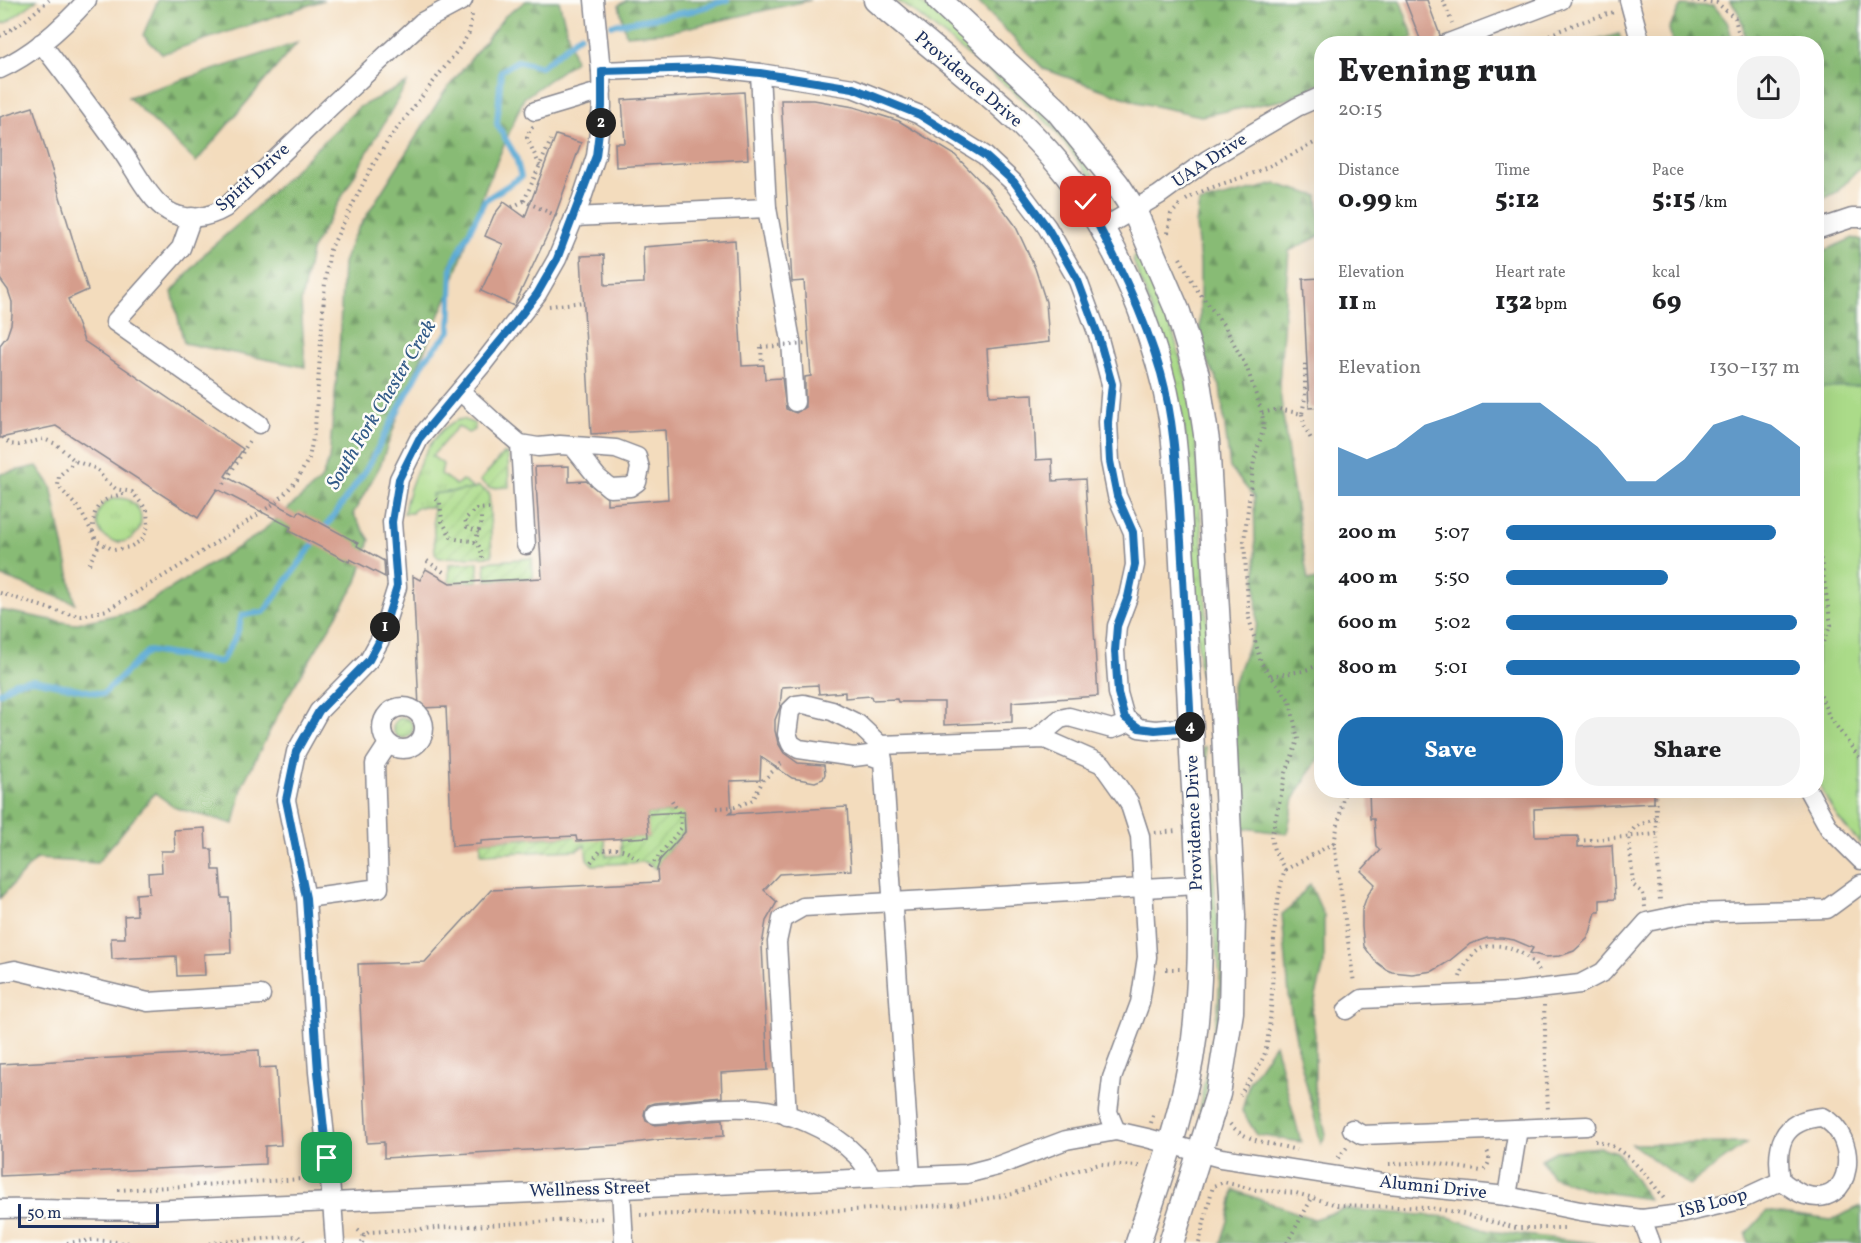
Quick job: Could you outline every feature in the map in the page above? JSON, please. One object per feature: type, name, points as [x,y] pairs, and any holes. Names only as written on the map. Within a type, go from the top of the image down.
[{"type":"main road","name":"Providence Drive","points":[[876,0],[1005,108],[1055,161],[1086,202],[1134,296],[1150,338],[1171,419],[1191,727],[1200,945],[1195,1032],[1187,1084],[1172,1146],[1138,1243]]},
{"type":"main road","name":"Providence Drive","points":[[939,0],[1057,110],[1097,158],[1134,210],[1178,312],[1197,375],[1207,441],[1233,916],[1231,1012],[1218,1094],[1171,1243]]},
{"type":"street","points":[[0,69],[41,43],[69,20],[87,0]]},
{"type":"street","points":[[335,1243],[318,1072],[306,898],[286,800],[296,752],[319,711],[369,660],[381,638],[397,587],[392,522],[399,479],[419,439],[537,294],[557,259],[567,217],[596,156],[601,119],[602,71],[594,0]]},
{"type":"street","points":[[1467,36],[1561,0]]},
{"type":"street","points":[[1630,4],[1639,36]]},
{"type":"street","name":"Spirit Drive","points":[[41,43],[122,150],[159,206],[171,213],[202,218],[225,208],[331,105],[422,22],[468,5]]},
{"type":"street","points":[[602,71],[707,68],[760,73],[853,88],[920,115],[984,155],[1014,182],[1047,227],[1078,281],[1098,335],[1112,384],[1108,422],[1110,461],[1117,496],[1133,532],[1135,565],[1128,597],[1117,626],[1115,651],[1118,693],[1125,718],[1139,728],[1155,730],[1191,727]]},
{"type":"street","points":[[760,73],[767,208],[791,341],[795,402]]},
{"type":"street","points":[[535,119],[602,91]]},
{"type":"street","name":"UAA Drive","points":[[1101,230],[1159,195],[1207,160],[1314,100]]},
{"type":"street","points":[[567,217],[767,208]]},
{"type":"street","points":[[192,217],[181,248],[115,322],[259,424]]},
{"type":"street","points":[[1824,227],[1852,218],[1861,218]]},
{"type":"street","points":[[460,391],[520,444],[538,447],[560,445],[574,448]]},
{"type":"street","points":[[520,444],[526,545]]},
{"type":"street","points":[[911,1177],[881,752],[858,724],[832,711],[804,704],[796,705],[790,711],[787,734],[791,744],[799,749],[854,758],[881,752],[1045,739],[1102,764],[1129,802],[1140,836],[1147,957],[1140,1003],[1112,1078],[1108,1112],[1116,1131]]},
{"type":"street","points":[[1036,739],[1060,719],[1069,717],[1112,729],[1131,722]]},
{"type":"street","points":[[306,898],[379,888],[375,764],[388,744]]},
{"type":"street","points":[[1812,798],[1829,828],[1861,860]]},
{"type":"street","points":[[1347,1010],[1362,999],[1541,989],[1580,984],[1603,972],[1647,922],[1690,913],[1827,909],[1861,884]]},
{"type":"street","points":[[787,1116],[777,942],[782,919],[803,907],[1198,885]]},
{"type":"street","points":[[0,973],[15,970],[148,1002],[261,995]]},
{"type":"street","points":[[655,1114],[745,1108],[787,1116],[819,1127],[857,1156],[873,1178]]},
{"type":"street","points":[[1809,1118],[1834,1121],[1845,1128],[1853,1139],[1857,1151],[1857,1164],[1845,1186],[1833,1194],[1820,1197],[1806,1196],[1781,1181],[1778,1155],[1780,1142],[1787,1131],[1797,1123],[1809,1118]]},
{"type":"street","points":[[1352,1129],[1362,1136],[1559,1127],[1587,1133]]},
{"type":"street","points":[[1507,1196],[1518,1129]]},
{"type":"street","name":"Wellness Street","points":[[0,1209],[55,1208],[105,1212],[966,1174],[997,1166],[1066,1140],[1116,1131],[1172,1146]]},
{"type":"street","name":"Alumni Drive","points":[[1172,1146],[1221,1158],[1389,1184],[1507,1196],[1580,1211],[1642,1220]]},
{"type":"street","name":"ISB Loop","points":[[1642,1220],[1740,1200],[1781,1181]]},
{"type":"street","points":[[621,1189],[624,1243]]},
{"type":"street","points":[[1642,1220],[1651,1243]]},
{"type":"path","points":[[0,36],[23,22],[49,0]]},
{"type":"path","points":[[1443,0],[1452,24]]},
{"type":"path","points":[[1692,0],[1717,3],[1735,18],[1739,36]]},
{"type":"path","points":[[1546,36],[1630,4]]},
{"type":"path","points":[[0,593],[66,614],[82,616],[106,610],[185,563],[278,501],[297,480],[309,458],[315,428],[325,282],[330,250],[361,187],[389,139],[469,33],[468,5]]},
{"type":"path","points":[[535,119],[527,138],[540,167]]},
{"type":"path","points":[[512,207],[524,201],[550,140]]},
{"type":"path","points":[[1168,234],[1171,214],[1179,205],[1200,191],[1264,169],[1314,143]]},
{"type":"path","points":[[524,201],[567,217]]},
{"type":"path","points":[[1177,253],[1196,288],[1225,327],[1247,368],[1262,413],[1263,428],[1254,460],[1244,541],[1249,618],[1261,663],[1290,701],[1298,740],[1286,773],[1271,838],[1274,850],[1286,870]]},
{"type":"path","points":[[542,307],[584,302]]},
{"type":"path","points":[[762,365],[761,347],[808,344]]},
{"type":"path","points":[[1305,361],[1305,398],[1302,414],[1311,441]]},
{"type":"path","points":[[1262,413],[1279,409],[1302,414]]},
{"type":"path","points":[[224,483],[259,424]]},
{"type":"path","points":[[3,437],[10,444],[19,445],[44,439],[57,444],[75,461],[97,469],[104,479],[116,489],[132,492],[147,510],[148,527],[142,540],[130,548],[114,550],[100,543],[93,535],[80,510],[58,486],[59,476],[75,461]]},
{"type":"path","points":[[93,535],[95,510],[101,502],[114,495],[132,492]]},
{"type":"path","points":[[436,500],[440,502],[442,521],[450,537],[475,542],[480,547],[482,558]]},
{"type":"path","points":[[479,532],[467,527],[465,519],[476,509],[492,508]]},
{"type":"path","points":[[475,542],[481,516]]},
{"type":"path","points":[[89,564],[100,543]]},
{"type":"path","points":[[427,561],[445,573]]},
{"type":"path","points":[[1824,577],[1832,625],[1824,640]]},
{"type":"path","points":[[1271,676],[1296,673],[1314,667]]},
{"type":"path","points":[[1824,703],[1829,716],[1861,760]]},
{"type":"path","points":[[716,808],[735,807],[753,800],[763,780],[784,761]]},
{"type":"path","points":[[1343,798],[1334,843],[1353,983],[1362,985]]},
{"type":"path","points":[[1655,798],[1660,903]]},
{"type":"path","points":[[650,867],[681,828],[681,814],[672,799],[669,800]]},
{"type":"path","points":[[1645,908],[1643,893],[1633,885],[1629,835],[1635,827],[1656,818]]},
{"type":"path","points":[[1151,833],[1178,831]]},
{"type":"path","points":[[1578,841],[1657,834]]},
{"type":"path","points":[[1236,1100],[1263,1059],[1271,1010],[1276,910],[1279,890],[1286,870],[1334,843]]},
{"type":"path","points":[[591,862],[600,851],[621,849],[627,850],[642,862]]},
{"type":"path","points":[[1638,912],[1671,900]]},
{"type":"path","points":[[1471,980],[1459,980],[1462,970],[1477,952],[1489,946],[1516,950],[1539,968],[1548,1113],[1559,1127]]},
{"type":"path","points":[[1166,969],[1184,969]]},
{"type":"path","points":[[1232,1117],[1229,1125],[1238,1132],[1266,1144],[1304,1152]]},
{"type":"path","points":[[1587,1133],[1607,1141],[1645,1173],[1665,1201]]},
{"type":"path","points":[[1380,1165],[1429,1162],[1481,1171],[1488,1166],[1490,1159],[1485,1147]]},
{"type":"path","points":[[1335,1161],[1342,1163]]},
{"type":"path","points":[[641,1215],[951,1205],[1013,1194],[1057,1176],[1100,1164],[1140,1166]]},
{"type":"path","points":[[110,1191],[303,1179]]},
{"type":"path","points":[[1199,1243],[1213,1186],[1224,1182],[1256,1190],[1296,1193],[1337,1205],[1361,1208],[1395,1206],[1447,1211],[1516,1228],[1573,1228]]},
{"type":"path","points":[[1287,1243],[1312,1198]]},
{"type":"path","points":[[362,1243],[364,1235],[369,1232],[605,1218]]},
{"type":"path","points":[[358,1230],[364,1235]]},
{"type":"path","points":[[209,1243],[298,1236],[305,1241],[309,1233]]},
{"type":"path","points":[[67,1243],[93,1240],[130,1243]]},
{"type":"green space","points":[[0,0],[37,0],[7,22],[0,24]]},
{"type":"green space","points":[[158,0],[324,0],[162,54],[143,35]]},
{"type":"green space","points":[[627,0],[811,0],[668,32],[626,35],[619,5]]},
{"type":"green space","points":[[895,0],[918,0],[995,67],[1066,138],[1101,186],[1098,187],[1054,129],[1014,92],[913,11]]},
{"type":"green space","points":[[976,0],[1400,0],[1413,36],[1314,36],[1314,86],[1289,99],[1201,116],[1137,102],[1044,69]]},
{"type":"green space","points":[[1730,0],[1861,0],[1861,167],[1837,192],[1824,198],[1824,36],[1744,36],[1736,9]]},
{"type":"green space","points":[[526,1],[559,1],[575,61],[524,98],[485,189],[450,291],[408,389],[380,466],[353,514],[370,540],[357,582],[285,701],[243,784],[234,824],[176,808],[155,793],[97,863],[36,859],[0,898],[0,610],[73,624],[134,611],[258,535],[321,480],[329,459],[339,352],[343,263],[353,237],[443,94],[505,16]]},
{"type":"green space","points":[[1681,5],[1714,6],[1728,23],[1731,36],[1671,36],[1669,29]]},
{"type":"green space","points":[[297,43],[196,162],[128,97]]},
{"type":"green space","points":[[407,83],[311,251],[301,302],[305,367],[184,343],[172,292],[207,251],[243,220],[359,107]]},
{"type":"green space","points":[[1276,184],[1314,195],[1314,238],[1289,251],[1279,384],[1308,580],[1314,580],[1314,765],[1294,799],[1287,834],[1238,827],[1232,686],[1257,624],[1254,497],[1230,468],[1220,386],[1200,347],[1200,264],[1196,225],[1199,203]]},
{"type":"green space","points":[[1853,238],[1861,241],[1861,745],[1824,496],[1824,251]]},
{"type":"green space","points":[[1137,253],[1143,255],[1175,339],[1195,428],[1209,650],[1205,675],[1202,676],[1200,675],[1185,435],[1171,369],[1134,263],[1133,257]]},
{"type":"green space","points":[[1861,386],[1861,844],[1847,829],[1824,795],[1824,388]]},
{"type":"green space","points":[[463,419],[475,424],[475,430],[468,433],[458,426],[432,456],[443,464],[441,474],[456,485],[462,480],[474,489],[433,494],[433,507],[416,507],[412,513],[404,513],[410,487],[431,444],[451,423]]},
{"type":"green space","points":[[503,454],[508,454],[509,487],[489,488],[480,481]]},
{"type":"green space","points":[[37,466],[51,486],[75,603],[0,576],[0,474]]},
{"type":"green space","points":[[477,486],[489,493],[492,556],[439,558],[435,554],[432,494],[474,489]]},
{"type":"green space","points":[[119,498],[128,499],[135,504],[140,511],[140,529],[135,536],[128,541],[119,542],[110,541],[103,536],[98,529],[97,520],[98,511],[103,504],[110,499]]},
{"type":"green space","points":[[532,558],[533,578],[486,580],[485,562]]},
{"type":"green space","points":[[478,562],[478,581],[449,583],[449,564]]},
{"type":"green space","points":[[399,718],[407,718],[413,724],[413,732],[407,738],[399,738],[393,732],[393,724]]},
{"type":"green space","points":[[1203,747],[1206,747],[1216,910],[1223,971],[1218,1032],[1202,1112],[1199,1111],[1218,1008],[1220,975],[1211,919]]},
{"type":"green space","points":[[683,795],[685,832],[660,860],[657,869],[645,862],[593,865],[587,859],[585,845],[577,850],[481,854],[481,841],[576,836],[605,839],[606,856],[621,855],[621,838],[648,837],[647,814],[670,813]]},
{"type":"green space","points":[[1310,884],[1324,916],[1324,964],[1312,1012],[1315,1035],[1315,1093],[1326,1134],[1321,1144],[1299,1055],[1290,1007],[1282,914]]},
{"type":"green space","points":[[1275,1044],[1301,1142],[1257,1135],[1242,1111],[1249,1082]]},
{"type":"green space","points":[[1747,1143],[1689,1185],[1632,1144]]},
{"type":"green space","points":[[1599,1147],[1617,1152],[1648,1199],[1590,1190],[1552,1177],[1541,1159],[1556,1151]]},
{"type":"green space","points":[[1234,1190],[1314,1219],[1344,1209],[1448,1217],[1489,1231],[1596,1243],[1221,1243]]},
{"type":"green space","points":[[1859,1207],[1861,1209],[1861,1243],[1748,1243],[1746,1234],[1767,1211],[1831,1220]]},
{"type":"building","points":[[1405,0],[1427,0],[1440,35],[1419,36]]},
{"type":"building","points":[[744,92],[748,159],[616,167],[615,143],[625,143],[622,100]]},
{"type":"building","points":[[781,100],[814,100],[854,107],[899,121],[955,155],[990,191],[1015,225],[1035,268],[1046,302],[1049,342],[987,349],[990,396],[1033,394],[1036,460],[1052,459],[1053,481],[1085,479],[1098,696],[1012,702],[1012,722],[944,725],[944,702],[872,700],[871,696],[845,698],[845,692],[819,694],[818,685],[782,687],[780,707],[775,720],[778,743],[784,753],[798,763],[824,765],[823,779],[815,782],[792,778],[761,757],[760,780],[730,781],[732,812],[727,814],[847,807],[851,870],[779,874],[764,890],[777,902],[766,921],[762,945],[768,1070],[721,1073],[722,1097],[654,1103],[648,1105],[645,1110],[646,1121],[655,1125],[723,1119],[724,1136],[618,1145],[384,1158],[384,1142],[367,1143],[358,964],[425,962],[491,890],[658,882],[657,869],[660,860],[685,832],[684,812],[647,814],[649,837],[577,841],[576,836],[528,838],[481,841],[481,844],[452,846],[446,707],[419,708],[413,576],[420,580],[426,569],[450,583],[542,578],[535,467],[569,466],[569,482],[586,481],[607,498],[607,504],[668,499],[665,430],[591,434],[581,256],[604,255],[605,285],[644,283],[643,247],[735,240],[742,366],[764,365],[765,379],[782,378],[786,409],[796,413],[805,407],[805,377],[811,376],[804,281],[792,282]]},
{"type":"building","points":[[33,107],[88,290],[68,299],[84,341],[243,449],[225,476],[297,515],[299,511],[358,543],[357,546],[384,561],[385,577],[350,559],[349,562],[289,531],[291,527],[217,489],[198,518],[56,426],[0,438],[0,345],[7,336],[11,324],[12,302],[8,290],[0,279],[0,117]]},
{"type":"building","points":[[556,135],[581,143],[551,227],[514,306],[481,291],[503,244],[485,236],[494,215],[504,202],[525,217]]},
{"type":"building","points":[[1314,278],[1314,408],[1309,408],[1303,279]]},
{"type":"building","points":[[1369,798],[1654,798],[1654,803],[1534,809],[1535,837],[1578,836],[1578,847],[1612,845],[1615,899],[1600,900],[1600,912],[1596,912],[1587,939],[1574,951],[1560,956],[1545,957],[1530,953],[1533,948],[1514,940],[1487,938],[1470,944],[1433,971],[1412,974],[1387,970],[1375,961],[1364,946],[1362,910],[1375,884],[1361,871],[1380,850],[1376,846],[1374,819],[1370,819]]},
{"type":"building","points":[[205,828],[206,849],[212,849],[213,870],[220,870],[222,898],[229,898],[231,953],[204,954],[205,975],[177,976],[176,956],[112,959],[111,938],[125,938],[124,916],[137,915],[136,894],[149,893],[148,873],[162,872],[161,851],[175,851],[174,830]]},
{"type":"building","points":[[259,1050],[260,1068],[276,1067],[281,1145],[265,1146],[265,1164],[0,1176],[0,1064]]},
{"type":"waterway","name":"South Fork Chester Creek","points":[[612,25],[692,11],[727,0]]},
{"type":"waterway","name":"South Fork Chester Creek","points":[[323,531],[366,470],[426,358],[450,331],[452,266],[485,200],[521,177],[516,157],[497,124],[501,71],[517,61],[541,67],[580,35]]},
{"type":"waterway","name":"South Fork Chester Creek","points":[[0,693],[15,682],[34,680],[103,694],[148,651],[221,662],[237,634],[242,615],[264,612],[317,539]]},
{"type":"route","points":[[327,1158],[318,1072],[306,898],[286,800],[296,752],[319,711],[369,660],[381,638],[397,587],[392,522],[399,479],[419,439],[515,323],[537,294],[557,259],[596,156],[602,107],[602,71],[632,68],[707,68],[760,73],[853,88],[920,115],[984,155],[1014,182],[1047,227],[1078,281],[1098,335],[1112,384],[1108,422],[1110,461],[1117,496],[1133,532],[1135,565],[1128,597],[1117,626],[1115,651],[1118,693],[1125,718],[1139,728],[1155,730],[1191,727],[1171,419],[1150,338],[1134,296],[1115,254],[1086,202]]}]
